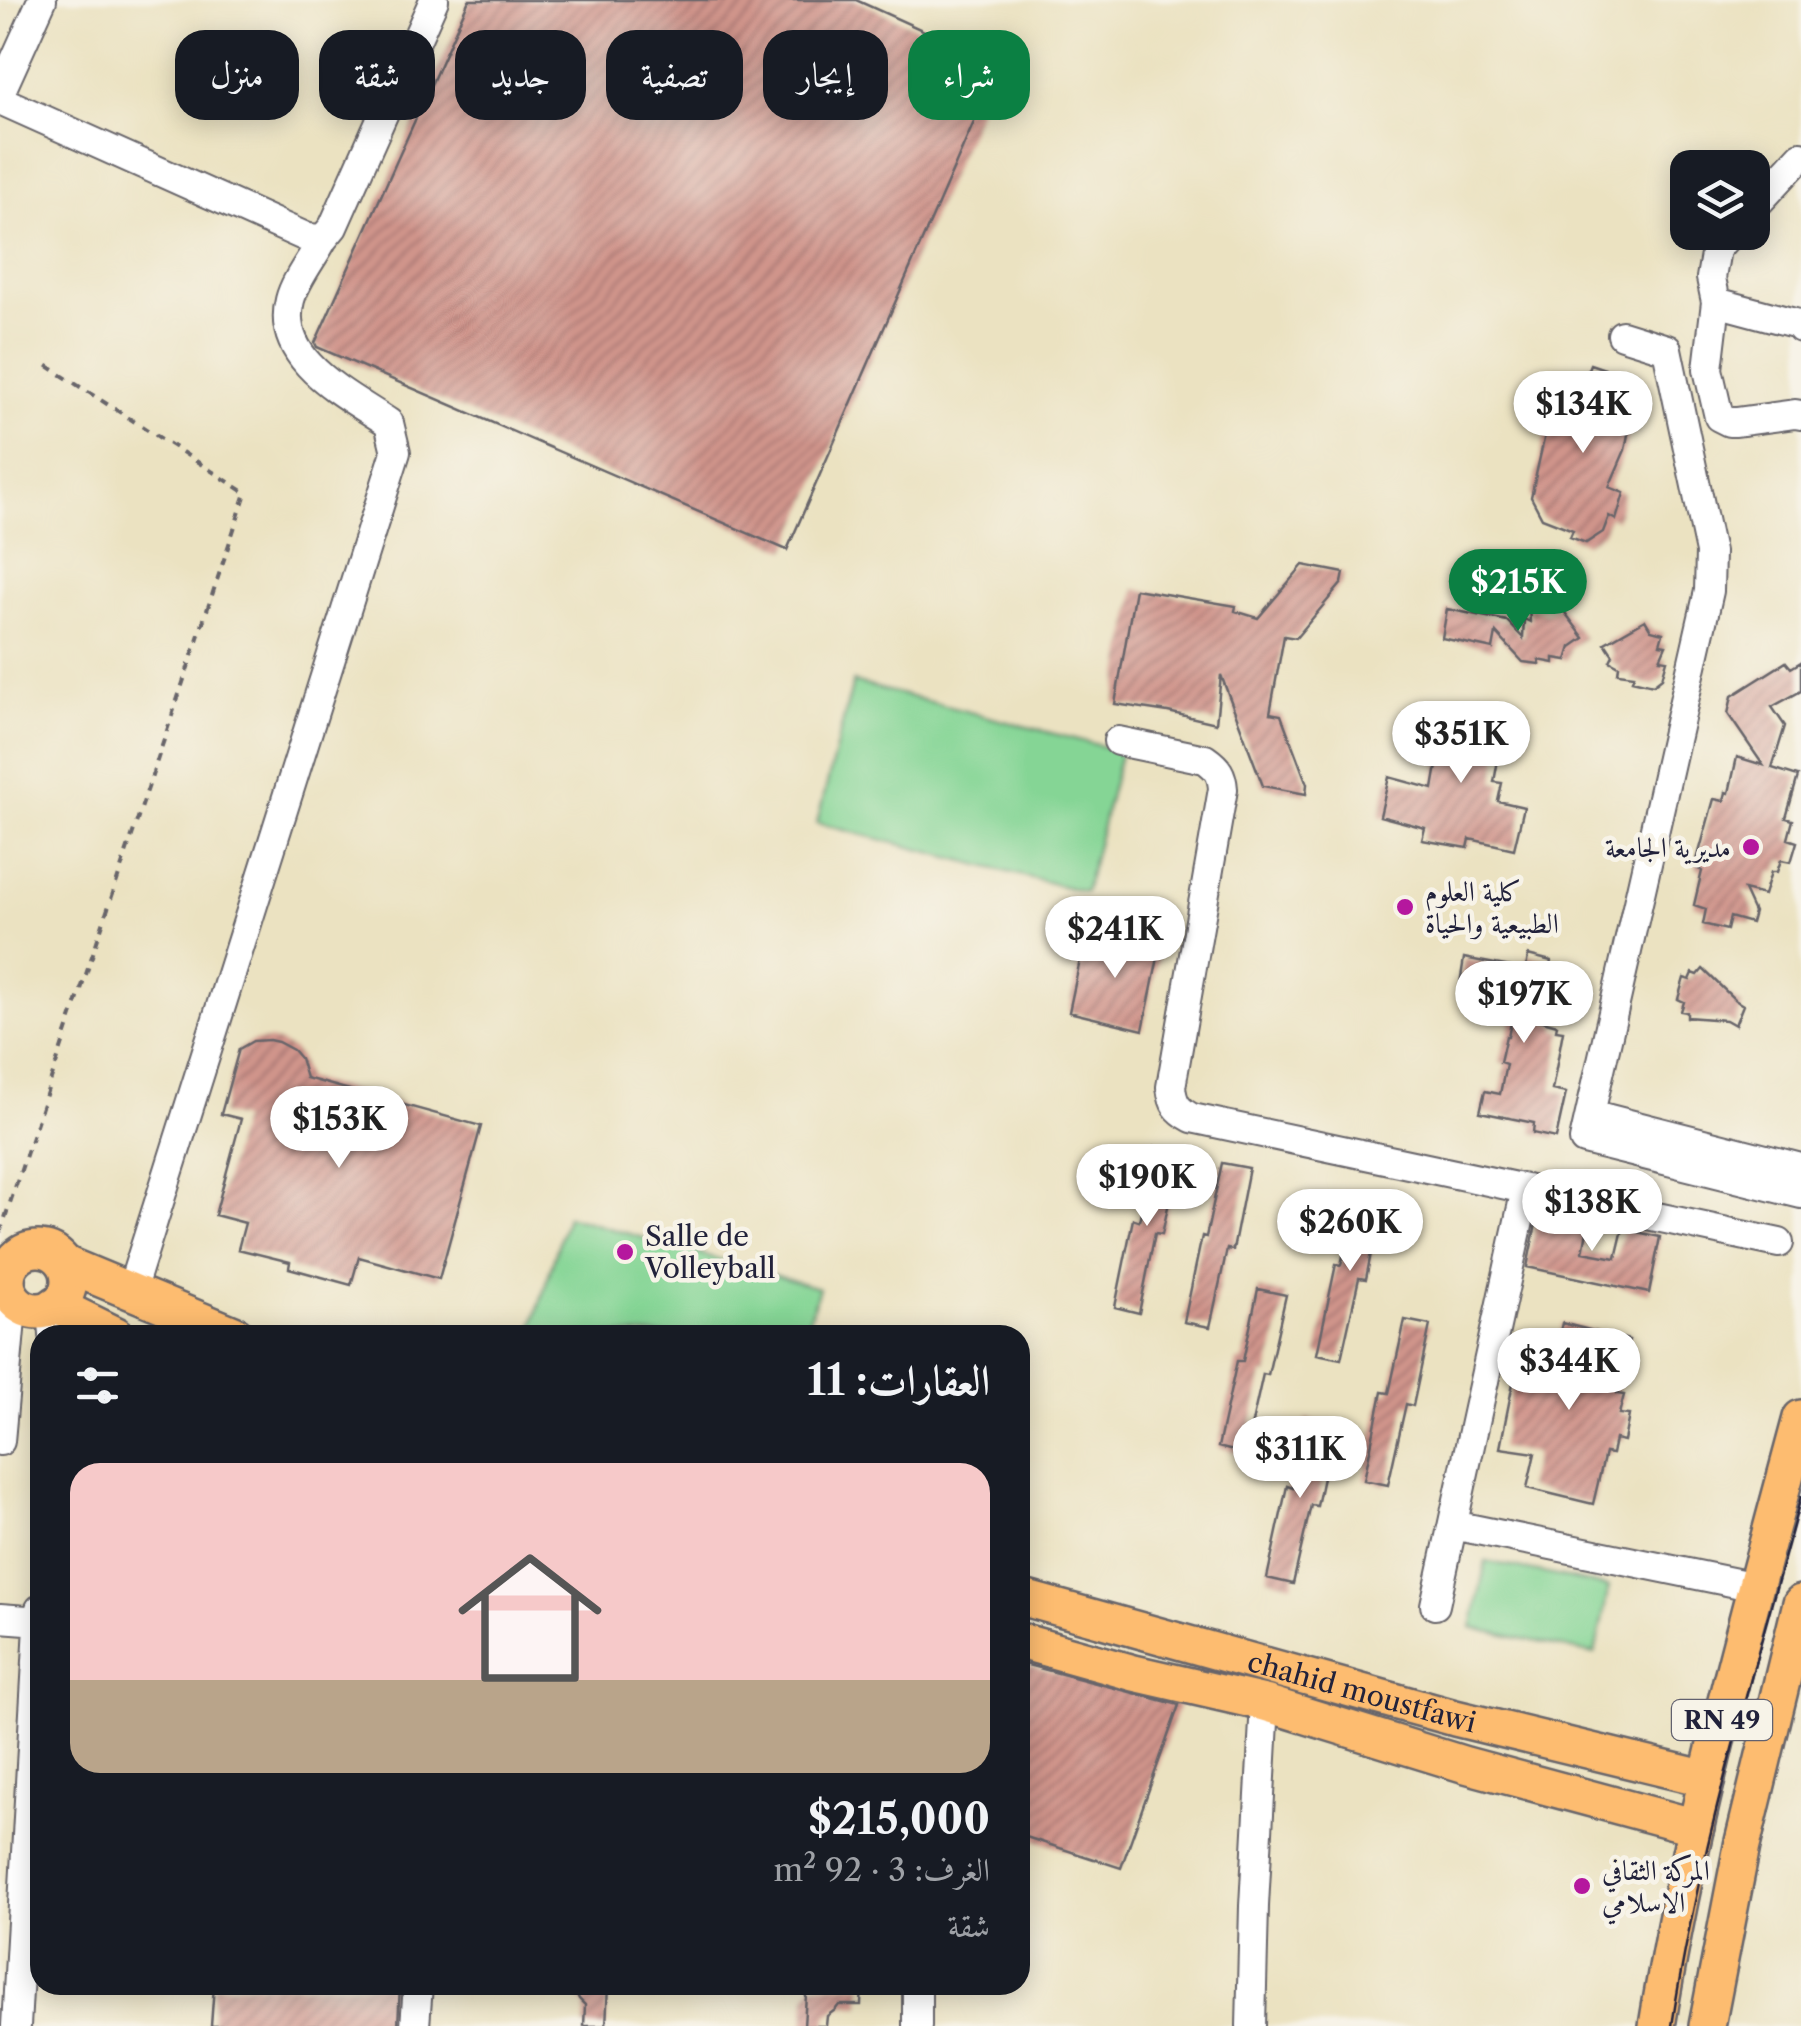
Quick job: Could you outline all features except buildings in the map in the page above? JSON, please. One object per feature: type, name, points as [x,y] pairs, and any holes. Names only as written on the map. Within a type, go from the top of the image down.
[{"type":"main road","points":[[54,1316],[67,1291],[68,1272],[64,1264],[50,1251],[31,1250],[8,1241],[8,1293],[26,1308],[44,1310],[54,1316],[83,1325]]},
{"type":"main road","points":[[64,1264],[212,1325]]},
{"type":"main road","name":"RN 49","points":[[1657,2026],[1670,1941],[1707,1779],[1801,1418]]},
{"type":"main road","name":"chahid moustfawi","points":[[1030,1600],[1455,1718],[1707,1779]]},
{"type":"main road","name":"RN 49","points":[[1707,2026],[1742,1846],[1801,1602]]},
{"type":"main road","name":"chahid moustfawi","points":[[1030,1644],[1265,1703],[1466,1764],[1696,1827]]},
{"type":"street","points":[[42,0],[0,97],[308,238],[323,239]]},
{"type":"street","points":[[131,1291],[396,452],[389,423],[319,376],[294,348],[286,324],[290,297],[333,227],[434,0]]},
{"type":"street","points":[[1770,190],[1801,156]]},
{"type":"street","points":[[1716,250],[1711,278],[1716,302],[1708,369],[1719,417],[1736,422],[1801,415]]},
{"type":"street","points":[[1716,302],[1801,328]]},
{"type":"street","points":[[1587,1127],[1684,706],[1711,570],[1668,349],[1622,334]]},
{"type":"street","points":[[1118,741],[1205,759],[1222,776],[1223,789],[1171,1087],[1173,1102],[1180,1112],[1192,1118],[1779,1243]]},
{"type":"street","points":[[1587,1127],[1801,1168]]},
{"type":"street","points":[[1587,1127],[1801,1194]]},
{"type":"street","points":[[1435,1605],[1526,1189]]},
{"type":"street","points":[[0,1441],[8,1293]]},
{"type":"street","points":[[1453,1525],[1756,1587]]},
{"type":"street","points":[[0,1618],[30,1620]]},
{"type":"street","points":[[1251,2026],[1265,1703]]},
{"type":"street","points":[[16,2026],[12,1856],[30,1829]]},
{"type":"street","points":[[415,2026],[417,1995]]},
{"type":"street","points":[[917,1995],[917,2026]]},
{"type":"path","points":[[8,1241],[246,493],[46,365]]},
{"type":"green space","points":[[853,682],[1121,751],[1085,892],[817,823]]},
{"type":"green space","name":"Salle de Volleyball","points":[[567,1216],[819,1288],[807,1325],[533,1325]]},
{"type":"green space","points":[[1486,1561],[1609,1587],[1595,1654],[1472,1628]]},
{"type":"tram line","points":[[1672,2026],[1712,1826],[1801,1497]]},
{"type":"place","name":"مديرية الجامعة","points":[[1751,847]]},
{"type":"place","name":"كلية العلوم الطبيعية والحياة","points":[[1405,907]]},
{"type":"place","name":"Salle de Volleyball","points":[[625,1252]]},
{"type":"place","name":"المركة الثقافي الاسلامي","points":[[1582,1886]]}]
